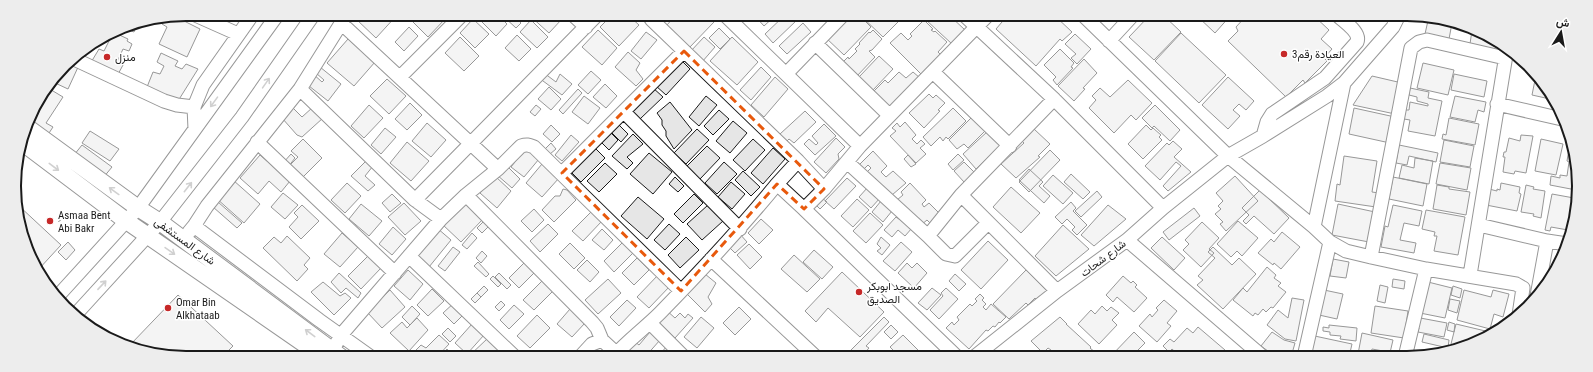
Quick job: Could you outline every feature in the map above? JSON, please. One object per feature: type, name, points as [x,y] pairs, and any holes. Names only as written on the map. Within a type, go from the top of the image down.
[{"type":"main road","name":"شارع المستشفى","points":[[31,130],[138,208],[160,222],[327,351]]},
{"type":"main road","name":"شارع المستشفى","points":[[26,146],[148,236],[326,351]]},
{"type":"street","points":[[209,21],[238,34]]},
{"type":"street","points":[[195,129],[194,108],[203,84],[248,21]]},
{"type":"street","points":[[60,293],[125,220],[138,208],[273,21]]},
{"type":"street","points":[[79,311],[160,222],[242,117],[309,21]]},
{"type":"street","points":[[183,240],[207,206],[300,88],[343,21]]},
{"type":"street","points":[[346,21],[400,77],[498,169]]},
{"type":"street","points":[[400,77],[455,21]]},
{"type":"street","points":[[580,21],[586,27]]},
{"type":"street","points":[[415,200],[592,21]]},
{"type":"street","points":[[656,21],[684,51],[798,161],[824,189]]},
{"type":"street","points":[[731,21],[860,146]]},
{"type":"street","points":[[786,74],[837,21]]},
{"type":"street","points":[[970,21],[1054,99],[1163,208]]},
{"type":"street","points":[[804,209],[824,189],[860,146],[889,115],[982,21]]},
{"type":"street","points":[[1089,21],[1228,156],[1330,242],[1346,251],[1371,257],[1426,269],[1470,275],[1516,284],[1523,288],[1520,306]]},
{"type":"street","points":[[1109,41],[1127,21]]},
{"type":"street","points":[[1264,136],[1267,122],[1272,114],[1325,78],[1358,42],[1358,34],[1344,21]]},
{"type":"street","name":"شارع شحات","points":[[980,351],[1057,291],[1127,240],[1163,208],[1228,156],[1264,136],[1327,96],[1344,83],[1393,27],[1396,21]]},
{"type":"street","points":[[1371,257],[1411,48],[1419,42],[1427,40],[1504,53]]},
{"type":"street","points":[[816,43],[889,115]]},
{"type":"street","points":[[562,173],[684,51]]},
{"type":"street","points":[[1470,275],[1506,54]]},
{"type":"street","points":[[78,61],[164,101],[194,108]]},
{"type":"street","points":[[933,72],[1010,146]]},
{"type":"street","points":[[1314,227],[1344,83]]},
{"type":"street","points":[[300,88],[415,200],[441,219]]},
{"type":"street","points":[[928,236],[961,195],[1054,99]]},
{"type":"street","points":[[1497,104],[1557,118]]},
{"type":"street","points":[[624,112],[740,229]]},
{"type":"street","points":[[257,142],[396,273]]},
{"type":"street","points":[[334,351],[341,335],[441,219],[466,195],[498,169],[521,146],[529,145],[534,147],[681,291]]},
{"type":"street","points":[[619,351],[650,323],[740,229],[798,161]]},
{"type":"street","points":[[847,162],[946,254],[955,256],[988,223]]},
{"type":"street","points":[[778,184],[952,351]]},
{"type":"street","points":[[466,195],[592,322],[597,328],[602,340],[612,351]]},
{"type":"street","points":[[961,195],[1057,291]]},
{"type":"street","points":[[1479,225],[1561,243]]},
{"type":"street","points":[[194,226],[364,351]]},
{"type":"street","points":[[1127,240],[1258,351]]},
{"type":"street","points":[[1539,285],[1547,240]]},
{"type":"street","points":[[1305,351],[1330,242]]},
{"type":"street","points":[[409,256],[510,351]]},
{"type":"street","points":[[711,259],[811,351]]},
{"type":"street","points":[[1406,351],[1426,269]]},
{"type":"street","points":[[650,323],[679,351]]},
{"type":"street","points":[[585,351],[592,344],[602,340]]},
{"type":"highlighted area","points":[[684,51],[824,189],[804,209],[777,184],[681,291],[562,173]]},
{"type":"building","points":[[184,21],[200,29],[187,57],[159,44],[167,27],[162,24],[164,22]]},
{"type":"building","points":[[358,21],[392,21],[376,38]]},
{"type":"building","points":[[412,21],[443,21],[428,37]]},
{"type":"building","points":[[471,21],[475,21],[489,34],[475,48],[460,33]]},
{"type":"building","points":[[504,21],[507,24],[496,36],[482,22]]},
{"type":"building","points":[[508,21],[519,21],[521,23],[516,28]]},
{"type":"building","points":[[530,21],[532,21],[548,37],[537,48],[520,32]]},
{"type":"building","points":[[536,21],[560,21],[549,33]]},
{"type":"building","points":[[606,21],[635,21],[639,25],[619,46],[600,27]]},
{"type":"building","points":[[671,21],[714,22],[689,48],[666,26]]},
{"type":"building","points":[[759,21],[769,21],[764,26]]},
{"type":"building","points":[[779,21],[796,21],[773,43],[765,34]]},
{"type":"building","points":[[841,21],[865,21],[871,27],[844,55],[825,37]]},
{"type":"building","points":[[866,21],[899,21],[883,37]]},
{"type":"building","points":[[923,21],[925,21],[933,29],[931,30],[934,32],[935,31],[947,42],[938,52],[941,55],[925,78],[890,43],[901,33],[908,40],[912,36],[910,34]]},
{"type":"building","points":[[927,21],[955,21],[965,30],[952,44]]},
{"type":"building","points":[[1003,21],[1060,21],[1072,32],[1062,41],[1060,39],[1036,66],[996,29]]},
{"type":"building","points":[[1144,21],[1169,21],[1181,32],[1154,60],[1129,37]]},
{"type":"building","points":[[1202,21],[1226,21],[1215,33]]},
{"type":"building","name":"3العيادة رقم","points":[[1242,21],[1319,21],[1329,30],[1321,39],[1332,49],[1324,58],[1327,61],[1305,83],[1303,80],[1286,97],[1228,41],[1238,31],[1236,27]]},
{"type":"building","points":[[1428,22],[1451,27],[1449,39],[1425,34]]},
{"type":"building","points":[[803,23],[811,32],[787,54],[779,46]]},
{"type":"building","points":[[409,27],[418,36],[404,51],[395,42]]},
{"type":"building","points":[[719,28],[730,39],[720,49],[709,38]]},
{"type":"building","points":[[598,30],[617,48],[602,65],[582,47]]},
{"type":"building","points":[[873,30],[882,39],[872,50],[869,51],[875,57],[856,77],[842,63],[848,57],[849,59],[857,51],[855,49],[860,44],[859,43],[869,32],[870,33]]},
{"type":"building","points":[[646,32],[657,40],[641,59],[631,51]]},
{"type":"building","points":[[1181,33],[1226,75],[1199,103],[1155,61]]},
{"type":"building","points":[[1075,34],[1091,49],[1077,64],[1071,58],[1076,54],[1065,44]]},
{"type":"building","name":"منزل","points":[[120,35],[128,39],[127,41],[132,44],[129,51],[123,49],[117,62],[123,65],[116,78],[90,64],[99,49],[104,51],[110,40]]},
{"type":"building","points":[[517,35],[531,49],[519,61],[505,48]]},
{"type":"building","points":[[1471,35],[1490,43],[1500,50],[1470,44]]},
{"type":"building","points":[[460,37],[479,56],[464,71],[445,53]]},
{"type":"building","points":[[704,37],[715,47],[702,62],[690,52]]},
{"type":"building","points":[[732,37],[758,62],[737,85],[710,61]]},
{"type":"building","points":[[348,39],[375,62],[354,86],[327,63]]},
{"type":"building","points":[[1060,49],[1074,63],[1071,67],[1073,68],[1057,85],[1053,80],[1056,77],[1044,65]]},
{"type":"building","points":[[628,52],[640,63],[636,70],[643,79],[636,86],[615,67]]},
{"type":"building","points":[[161,53],[178,61],[175,66],[182,69],[186,64],[198,69],[178,101],[147,87],[153,72],[160,74],[164,66],[157,62]]},
{"type":"building","points":[[879,56],[893,69],[873,90],[859,77]]},
{"type":"building","points":[[679,58],[690,69],[666,95],[655,85]]},
{"type":"building","points":[[1084,59],[1097,73],[1083,88],[1085,89],[1074,101],[1058,86]]},
{"type":"building","points":[[75,63],[79,65],[68,89],[57,84]]},
{"type":"building","points":[[1423,63],[1454,70],[1448,95],[1417,88]]},
{"type":"building","points":[[320,67],[341,84],[328,101],[304,82],[312,73],[322,82],[324,80],[316,73]]},
{"type":"building","points":[[761,67],[771,77],[751,100],[740,90]]},
{"type":"building","points":[[591,71],[601,80],[588,94],[578,85]]},
{"type":"building","points":[[899,72],[906,78],[913,72],[920,78],[889,110],[871,94],[885,80],[888,83]]},
{"type":"building","points":[[544,73],[556,82],[560,74],[572,84],[562,95],[539,78]]},
{"type":"building","points":[[1454,74],[1487,81],[1484,97],[1451,90]]},
{"type":"building","points":[[1372,76],[1402,83],[1395,114],[1353,105]]},
{"type":"building","points":[[775,77],[788,89],[764,117],[751,105]]},
{"type":"building","points":[[1228,77],[1254,101],[1246,110],[1239,104],[1233,110],[1240,116],[1228,129],[1202,105]]},
{"type":"building","points":[[387,79],[406,96],[389,114],[370,96]]},
{"type":"building","points":[[1128,80],[1152,103],[1136,120],[1131,115],[1114,133],[1089,108],[1096,100],[1092,96],[1100,88],[1110,97]]},
{"type":"building","points":[[1535,82],[1547,98],[1532,95]]},
{"type":"building","points":[[605,84],[617,96],[606,108],[593,97]]},
{"type":"building","points":[[549,87],[561,99],[551,110],[538,99]]},
{"type":"building","points":[[652,87],[663,97],[640,119],[630,109]]},
{"type":"building","points":[[1410,88],[1429,92],[1428,98],[1442,101],[1435,136],[1408,131],[1410,120],[1404,119],[1405,110],[1409,110],[1410,102],[1428,106],[1428,104],[1417,101],[1417,97],[1409,95]]},
{"type":"building","points":[[578,89],[582,93],[563,114],[559,110]]},
{"type":"building","points":[[52,90],[63,97],[46,123],[53,127],[47,136],[32,127],[43,103]]},
{"type":"building","points":[[929,94],[933,98],[936,95],[945,103],[938,110],[940,111],[924,128],[909,113]]},
{"type":"building","points":[[584,96],[600,108],[588,124],[572,112]]},
{"type":"building","points":[[706,96],[717,105],[699,126],[689,117]]},
{"type":"building","points":[[1455,96],[1486,102],[1484,112],[1478,110],[1475,122],[1450,117]]},
{"type":"building","points":[[670,102],[692,130],[674,149],[666,136],[666,131],[662,125],[662,120],[657,113]]},
{"type":"building","points":[[410,103],[422,115],[407,130],[395,119]]},
{"type":"building","points":[[369,105],[383,118],[364,138],[351,126]]},
{"type":"building","points":[[536,105],[541,109],[535,116],[530,112]]},
{"type":"building","points":[[1155,105],[1180,130],[1170,141],[1154,126],[1152,128],[1142,118]]},
{"type":"building","points":[[313,107],[323,118],[302,137],[297,135],[282,118],[293,108],[302,117]]},
{"type":"building","points":[[953,108],[966,121],[948,139],[946,137],[943,141],[940,137],[931,146],[923,137]]},
{"type":"building","points":[[1354,108],[1395,117],[1390,143],[1349,134]]},
{"type":"building","points":[[719,110],[729,119],[713,135],[704,126]]},
{"type":"building","points":[[805,111],[816,122],[794,143],[789,139],[787,141],[780,134]]},
{"type":"building","points":[[975,114],[988,128],[968,148],[964,144],[957,149],[949,140]]},
{"type":"building","points":[[1449,118],[1479,124],[1475,145],[1442,139],[1443,134],[1446,135]]},
{"type":"building","points":[[733,121],[747,133],[730,153],[716,141]]},
{"type":"building","points":[[616,122],[628,134],[621,142],[609,130]]},
{"type":"building","points":[[905,122],[916,135],[912,139],[917,144],[921,140],[925,144],[920,148],[926,154],[916,163],[890,136],[896,131],[892,128],[897,123],[900,127]]},
{"type":"building","points":[[427,123],[446,140],[431,157],[412,141]]},
{"type":"building","points":[[824,124],[836,136],[815,155],[804,144],[809,139],[816,145],[818,143],[812,136]]},
{"type":"building","points":[[551,125],[560,134],[552,142],[543,134]]},
{"type":"building","points":[[1146,125],[1151,130],[1153,128],[1161,135],[1159,137],[1162,140],[1143,159],[1128,144]]},
{"type":"building","points":[[385,128],[396,137],[381,154],[371,145]]},
{"type":"building","points":[[697,129],[709,140],[686,164],[674,153]]},
{"type":"building","points":[[1034,129],[1050,144],[1038,156],[1040,157],[1016,178],[1001,164],[1024,143],[1022,141]]},
{"type":"building","points":[[608,130],[618,140],[609,150],[599,140]]},
{"type":"building","points":[[90,131],[119,149],[110,161],[82,143]]},
{"type":"building","points":[[988,131],[1001,145],[976,169],[963,154]]},
{"type":"building","points":[[633,134],[643,144],[627,157],[633,163],[627,169],[612,156]]},
{"type":"building","points":[[571,135],[579,142],[562,161],[555,155]]},
{"type":"building","points":[[1521,135],[1533,136],[1526,173],[1515,171],[1514,174],[1503,172],[1505,157],[1503,157],[1504,152],[1506,152],[1509,138],[1520,141]]},
{"type":"building","points":[[836,138],[845,147],[838,154],[839,159],[826,173],[814,162]]},
{"type":"building","points":[[303,139],[322,158],[302,178],[290,165],[298,157],[291,151]]},
{"type":"building","points":[[753,139],[765,150],[745,171],[733,160]]},
{"type":"building","points":[[1541,139],[1563,144],[1556,175],[1535,171]]},
{"type":"building","points":[[1444,140],[1474,146],[1470,167],[1440,162]]},
{"type":"building","points":[[1173,141],[1182,149],[1174,157],[1191,172],[1168,191],[1163,186],[1181,166],[1176,162],[1160,180],[1145,166],[1167,143],[1169,145]]},
{"type":"building","points":[[407,142],[429,161],[411,181],[390,163]]},
{"type":"building","points":[[551,143],[556,149],[550,154],[545,149]]},
{"type":"building","points":[[82,145],[112,167],[103,178],[74,155]]},
{"type":"building","points":[[1399,145],[1438,153],[1436,162],[1409,156],[1407,165],[1396,163]]},
{"type":"building","points":[[593,146],[605,158],[581,182],[569,170]]},
{"type":"building","points":[[707,146],[720,158],[700,179],[687,166]]},
{"type":"building","points":[[526,148],[539,159],[524,177],[511,167]]},
{"type":"building","points":[[773,148],[785,159],[763,184],[751,173]]},
{"type":"building","points":[[1050,150],[1060,160],[1029,192],[1019,182]]},
{"type":"building","points":[[873,151],[887,166],[881,172],[886,177],[893,171],[906,183],[892,195],[867,172],[871,168],[868,165],[863,170],[859,165]]},
{"type":"building","points":[[1568,152],[1571,164],[1572,189],[1550,185],[1551,176],[1560,178],[1560,175],[1567,176],[1569,162],[1567,161]]},
{"type":"building","points":[[649,153],[672,172],[653,194],[630,174]]},
{"type":"building","points":[[291,154],[295,158],[288,167],[283,163]]},
{"type":"building","points":[[958,154],[964,160],[953,170],[948,164]]},
{"type":"building","points":[[260,155],[290,181],[281,192],[269,181],[258,194],[240,178]]},
{"type":"building","points":[[908,155],[916,164],[911,167],[904,159]]},
{"type":"building","points":[[1344,156],[1377,161],[1372,192],[1379,193],[1376,207],[1335,201],[1337,184],[1340,185]]},
{"type":"building","points":[[1415,158],[1433,161],[1429,184],[1399,178],[1402,165],[1414,168]]},
{"type":"building","points":[[366,161],[373,166],[365,176],[375,185],[368,191],[351,176]]},
{"type":"building","points":[[724,162],[737,174],[717,194],[705,183]]},
{"type":"building","points":[[964,162],[974,172],[964,182],[954,171]]},
{"type":"building","points":[[605,163],[617,174],[599,192],[587,181]]},
{"type":"building","points":[[1440,163],[1471,168],[1467,190],[1436,184]]},
{"type":"building","points":[[542,164],[559,178],[542,197],[526,183]]},
{"type":"building","points":[[506,165],[520,179],[512,188],[497,175]]},
{"type":"building","points":[[1029,169],[1043,182],[1039,186],[1050,196],[1044,203],[1019,180]]},
{"type":"building","points":[[743,171],[760,187],[751,196],[735,180]]},
{"type":"building","points":[[1071,174],[1090,192],[1083,199],[1064,182]]},
{"type":"building","points":[[1053,175],[1073,193],[1063,204],[1043,186]]},
{"type":"building","points":[[495,176],[511,191],[497,208],[480,193]]},
{"type":"building","points":[[1235,176],[1258,201],[1226,231],[1220,224],[1223,222],[1215,214],[1221,209],[1218,206],[1223,201],[1216,193]]},
{"type":"building","points":[[675,177],[684,186],[678,192],[669,184]]},
{"type":"building","points":[[1393,177],[1427,184],[1423,206],[1389,199]]},
{"type":"building","points":[[847,178],[856,186],[834,209],[825,201]]},
{"type":"building","points":[[233,180],[260,204],[244,223],[216,198]]},
{"type":"building","points":[[731,182],[745,194],[732,209],[718,197]]},
{"type":"building","points":[[347,183],[361,196],[345,213],[331,200]]},
{"type":"building","points":[[910,183],[926,200],[922,204],[924,207],[929,203],[941,215],[931,224],[927,220],[921,225],[897,200],[903,195],[901,192]]},
{"type":"building","points":[[1501,183],[1520,187],[1519,193],[1521,194],[1517,211],[1486,205],[1489,189],[1497,191],[1497,189],[1500,190]]},
{"type":"building","points":[[1437,185],[1449,187],[1449,189],[1470,192],[1466,215],[1433,209]]},
{"type":"building","points":[[1526,185],[1534,187],[1533,189],[1545,191],[1541,218],[1533,216],[1534,214],[1521,212]]},
{"type":"building","points":[[868,187],[880,198],[871,208],[859,197]]},
{"type":"building","points":[[1011,187],[1040,213],[1021,233],[993,207]]},
{"type":"building","points":[[563,189],[567,190],[576,200],[554,222],[542,210],[555,196],[560,196]]},
{"type":"building","points":[[1260,190],[1289,218],[1274,234],[1254,216],[1246,224],[1243,221],[1249,215],[1242,208]]},
{"type":"building","points":[[1097,191],[1102,197],[1081,217],[1075,211]]},
{"type":"building","points":[[283,193],[298,205],[285,219],[271,207]]},
{"type":"building","points":[[392,194],[401,203],[390,212],[382,203]]},
{"type":"building","points":[[694,194],[703,203],[683,223],[674,214]]},
{"type":"building","points":[[1552,194],[1572,198],[1566,230],[1551,227],[1550,231],[1545,230]]},
{"type":"building","points":[[638,197],[664,219],[647,239],[621,216]]},
{"type":"building","points":[[822,198],[827,202],[820,209],[816,205]]},
{"type":"building","points":[[857,199],[869,210],[853,227],[841,216]]},
{"type":"building","points":[[464,201],[483,219],[461,242],[442,224]]},
{"type":"building","points":[[881,201],[892,211],[883,222],[872,212]]},
{"type":"building","points":[[218,202],[242,223],[237,228],[213,207]]},
{"type":"building","points":[[1071,202],[1076,208],[1073,211],[1087,225],[1077,235],[1072,230],[1075,227],[1067,219],[1062,224],[1055,217]]},
{"type":"building","points":[[404,203],[421,221],[405,235],[388,217]]},
{"type":"building","points":[[361,204],[382,221],[369,236],[349,219]]},
{"type":"building","points":[[1338,204],[1375,212],[1369,242],[1332,235]]},
{"type":"building","points":[[302,205],[319,221],[301,239],[289,227],[298,217],[294,213]]},
{"type":"building","points":[[708,205],[723,221],[702,240],[687,224]]},
{"type":"building","points":[[1108,205],[1126,219],[1094,246],[1081,235]]},
{"type":"building","points":[[1393,205],[1422,211],[1419,226],[1404,223],[1400,240],[1416,243],[1414,253],[1381,247],[1385,226],[1388,227]]},
{"type":"building","points":[[1194,208],[1200,216],[1169,240],[1163,232]]},
{"type":"building","points":[[22,209],[61,245],[42,266],[30,239]]},
{"type":"building","points":[[534,209],[544,220],[532,232],[521,221]]},
{"type":"building","points":[[1426,210],[1465,217],[1458,255],[1434,251],[1437,236],[1434,236],[1435,232],[1422,229]]},
{"type":"building","points":[[592,211],[602,221],[583,241],[572,231]]},
{"type":"building","points":[[870,213],[883,225],[866,243],[853,231]]},
{"type":"building","points":[[896,217],[912,228],[905,236],[898,230],[892,237],[884,230]]},
{"type":"building","points":[[761,219],[773,230],[759,244],[748,233]]},
{"type":"building","points":[[484,221],[489,226],[482,233],[477,228]]},
{"type":"building","points":[[1238,221],[1258,238],[1242,256],[1237,251],[1231,257],[1217,244]]},
{"type":"building","points":[[1202,222],[1219,238],[1209,249],[1214,253],[1201,267],[1183,250],[1189,244],[1185,240]]},
{"type":"building","points":[[548,224],[558,234],[540,252],[530,241]]},
{"type":"building","points":[[669,224],[680,234],[665,250],[654,240]]},
{"type":"building","points":[[1063,225],[1089,249],[1056,276],[1035,256]]},
{"type":"building","points":[[393,227],[406,239],[392,255],[379,244]]},
{"type":"building","points":[[437,228],[451,240],[429,267],[414,255]]},
{"type":"building","points":[[602,229],[613,240],[604,250],[592,240]]},
{"type":"building","points":[[1282,232],[1300,247],[1281,269],[1274,263],[1273,265],[1258,253],[1271,239],[1274,242]]},
{"type":"building","points":[[342,233],[358,247],[340,267],[324,254]]},
{"type":"building","points":[[472,233],[477,238],[467,249],[462,245]]},
{"type":"building","points":[[739,233],[747,242],[735,253],[727,245]]},
{"type":"building","points":[[287,236],[310,258],[304,265],[308,269],[297,281],[263,248],[274,237],[281,243]]},
{"type":"building","points":[[686,237],[699,250],[680,268],[668,255]]},
{"type":"building","points":[[881,237],[890,245],[882,255],[877,251],[881,248],[877,244]]},
{"type":"building","points":[[1162,237],[1185,258],[1174,270],[1151,248]]},
{"type":"building","points":[[988,241],[1008,260],[981,289],[961,270]]},
{"type":"building","points":[[68,242],[75,250],[66,260],[58,252]]},
{"type":"building","points":[[623,242],[633,253],[614,272],[604,261]]},
{"type":"building","points":[[901,242],[912,252],[895,271],[883,261]]},
{"type":"building","points":[[570,243],[585,258],[574,269],[559,254]]},
{"type":"building","points":[[749,244],[762,257],[750,269],[737,255]]},
{"type":"building","points":[[453,247],[460,252],[445,271],[438,266]]},
{"type":"building","points":[[1213,247],[1232,265],[1239,258],[1256,274],[1223,309],[1197,285],[1203,280],[1198,276],[1215,258],[1208,252]]},
{"type":"building","points":[[814,250],[833,267],[822,279],[803,262]]},
{"type":"building","points":[[482,251],[487,256],[481,263],[476,258]]},
{"type":"building","points":[[794,255],[820,279],[807,292],[781,269]]},
{"type":"building","points":[[368,256],[381,268],[361,289],[348,276]]},
{"type":"building","points":[[637,258],[649,270],[634,285],[622,273]]},
{"type":"building","points":[[1333,259],[1349,262],[1346,278],[1330,276]]},
{"type":"building","points":[[587,260],[599,272],[590,282],[577,270]]},
{"type":"building","points":[[478,262],[489,274],[486,277],[474,266]]},
{"type":"building","points":[[524,263],[534,273],[519,288],[509,278]]},
{"type":"building","points":[[907,263],[912,268],[917,263],[927,273],[914,288],[898,273]]},
{"type":"building","points":[[1267,267],[1276,275],[1274,278],[1281,283],[1278,286],[1286,292],[1273,308],[1271,307],[1266,312],[1263,309],[1258,315],[1255,313],[1253,316],[1233,300],[1243,288],[1247,292]]},
{"type":"building","points":[[408,270],[423,284],[410,300],[394,286]]},
{"type":"building","points":[[1026,270],[1047,291],[1041,297],[1035,298],[1028,305],[1026,303],[1009,319],[993,304]]},
{"type":"building","points":[[842,272],[884,312],[860,337],[828,308],[816,322],[805,311]]},
{"type":"building","points":[[339,273],[361,293],[358,298],[346,288],[341,293],[331,282]]},
{"type":"building","points":[[499,273],[511,285],[507,289],[495,277]]},
{"type":"building","points":[[659,274],[671,285],[649,308],[637,297]]},
{"type":"building","points":[[705,274],[716,283],[708,297],[712,304],[705,312],[687,294]]},
{"type":"building","points":[[955,274],[966,284],[959,291],[949,281]]},
{"type":"building","points":[[493,276],[501,284],[498,287],[490,279]]},
{"type":"building","points":[[1123,276],[1131,283],[1133,281],[1137,285],[1135,287],[1147,298],[1134,312],[1117,297],[1113,302],[1106,295]]},
{"type":"building","points":[[545,278],[555,289],[534,310],[523,300]]},
{"type":"building","points":[[608,279],[621,293],[598,314],[585,300]]},
{"type":"building","points":[[1393,279],[1405,281],[1404,289],[1392,287]]},
{"type":"building","points":[[323,282],[340,296],[345,293],[351,298],[334,315],[311,292]]},
{"type":"building","points":[[1428,282],[1452,288],[1445,318],[1420,313]]},
{"type":"building","points":[[1380,285],[1388,287],[1385,303],[1377,301]]},
{"type":"building","points":[[484,286],[488,290],[481,297],[477,293]]},
{"type":"building","points":[[1453,286],[1462,289],[1460,298],[1451,295]]},
{"type":"building","points":[[932,288],[941,295],[927,310],[918,303]]},
{"type":"building","points":[[946,288],[958,299],[939,319],[930,310],[943,296],[941,293]]},
{"type":"building","points":[[432,289],[444,301],[428,316],[417,305]]},
{"type":"building","points":[[390,290],[405,307],[382,328],[367,312]]},
{"type":"building","points":[[1324,290],[1343,294],[1337,319],[1319,315]]},
{"type":"building","points":[[1464,290],[1491,297],[1493,290],[1509,294],[1503,317],[1494,314],[1490,329],[1457,320]]},
{"type":"building","points":[[477,293],[481,297],[475,303],[471,299]]},
{"type":"building","points":[[980,294],[984,298],[982,300],[986,304],[983,307],[986,310],[991,304],[1006,317],[995,327],[993,326],[988,331],[986,330],[969,349],[946,328],[952,322],[954,325],[959,320],[957,317],[970,304],[972,306],[977,301],[975,299]]},
{"type":"building","points":[[178,295],[233,346],[228,351],[175,351],[154,348],[133,342]]},
{"type":"building","points":[[1292,298],[1304,300],[1296,341],[1285,339],[1267,325],[1278,310],[1288,318]]},
{"type":"building","points":[[1450,299],[1460,301],[1457,313],[1448,310]]},
{"type":"building","points":[[627,300],[636,308],[619,326],[610,317]]},
{"type":"building","points":[[1164,300],[1177,311],[1167,323],[1171,326],[1157,342],[1139,326],[1150,314],[1152,317],[1158,310],[1156,308]]},
{"type":"building","points":[[501,301],[505,305],[499,311],[495,307]]},
{"type":"building","points":[[455,302],[466,312],[454,324],[443,313]]},
{"type":"building","points":[[514,305],[524,314],[509,329],[500,320]]},
{"type":"building","points":[[412,306],[420,314],[410,325],[402,317]]},
{"type":"building","points":[[1102,306],[1107,311],[1111,307],[1119,313],[1112,320],[1117,325],[1099,344],[1078,324],[1091,310],[1095,314]]},
{"type":"building","points":[[1375,306],[1408,311],[1404,338],[1371,333]]},
{"type":"building","points":[[739,307],[751,319],[735,335],[723,323]]},
{"type":"building","points":[[570,309],[585,323],[572,337],[557,324]]},
{"type":"building","points":[[666,310],[675,318],[680,313],[685,318],[688,314],[693,318],[675,338],[656,320]]},
{"type":"building","points":[[537,315],[550,328],[530,348],[517,336]]},
{"type":"building","points":[[701,317],[714,328],[697,348],[684,337]]},
{"type":"building","points":[[884,317],[889,322],[866,346],[869,348],[866,351],[850,351]]},
{"type":"building","points":[[1060,317],[1094,351],[1050,351],[1048,348],[1045,351],[1041,351],[1031,341]]},
{"type":"building","points":[[1415,317],[1447,323],[1444,337],[1418,332],[1419,328],[1413,327]]},
{"type":"building","points":[[417,318],[428,330],[409,351],[390,333],[402,322],[407,328]]},
{"type":"building","points":[[1449,322],[1455,324],[1454,332],[1447,330]]},
{"type":"building","points":[[472,324],[484,335],[470,351],[464,351],[455,343]]},
{"type":"building","points":[[1456,324],[1486,331],[1460,342],[1451,344]]},
{"type":"building","points":[[891,325],[898,332],[891,339],[884,332]]},
{"type":"building","points":[[1329,325],[1357,328],[1356,341],[1340,339],[1341,336],[1330,335],[1330,332],[1323,331],[1323,327],[1329,328]]},
{"type":"building","points":[[1198,327],[1225,350],[1174,351],[1172,349],[1168,351],[1163,346],[1170,339],[1174,342],[1187,328],[1193,333]]},
{"type":"building","points":[[448,328],[456,336],[450,342],[442,334]]},
{"type":"building","points":[[650,332],[660,340],[650,351],[625,351],[634,341],[639,345]]},
{"type":"building","points":[[1134,332],[1145,343],[1138,350],[1139,351],[1116,351]]},
{"type":"building","points":[[1272,332],[1284,340],[1295,343],[1293,351],[1268,351],[1261,346]]},
{"type":"building","points":[[1362,333],[1393,340],[1390,351],[1372,349],[1371,351],[1359,351]]},
{"type":"building","points":[[1424,334],[1449,340],[1448,345],[1443,347],[1422,342]]},
{"type":"building","points":[[439,335],[449,344],[443,351],[415,351],[421,345],[426,348]]},
{"type":"building","points":[[903,335],[919,351],[894,351],[890,347]]},
{"type":"building","points":[[1310,335],[1352,344],[1350,351],[1310,351]]},
{"type":"building","points":[[488,338],[499,351],[474,351]]},
{"type":"building","points":[[668,345],[674,351],[663,351]]},
{"type":"place","name":"3العيادة رقم","points":[[1284,54]]},
{"type":"place","name":"منزل","points":[[107,57]]},
{"type":"place","name":"ِAsmaa Bent Abi Bakr","points":[[50,221]]},
{"type":"place","name":"مسجد ابوبكر الصديق","points":[[859,292]]},
{"type":"place","name":"Omar Bin Alkhataab","points":[[168,308]]}]
